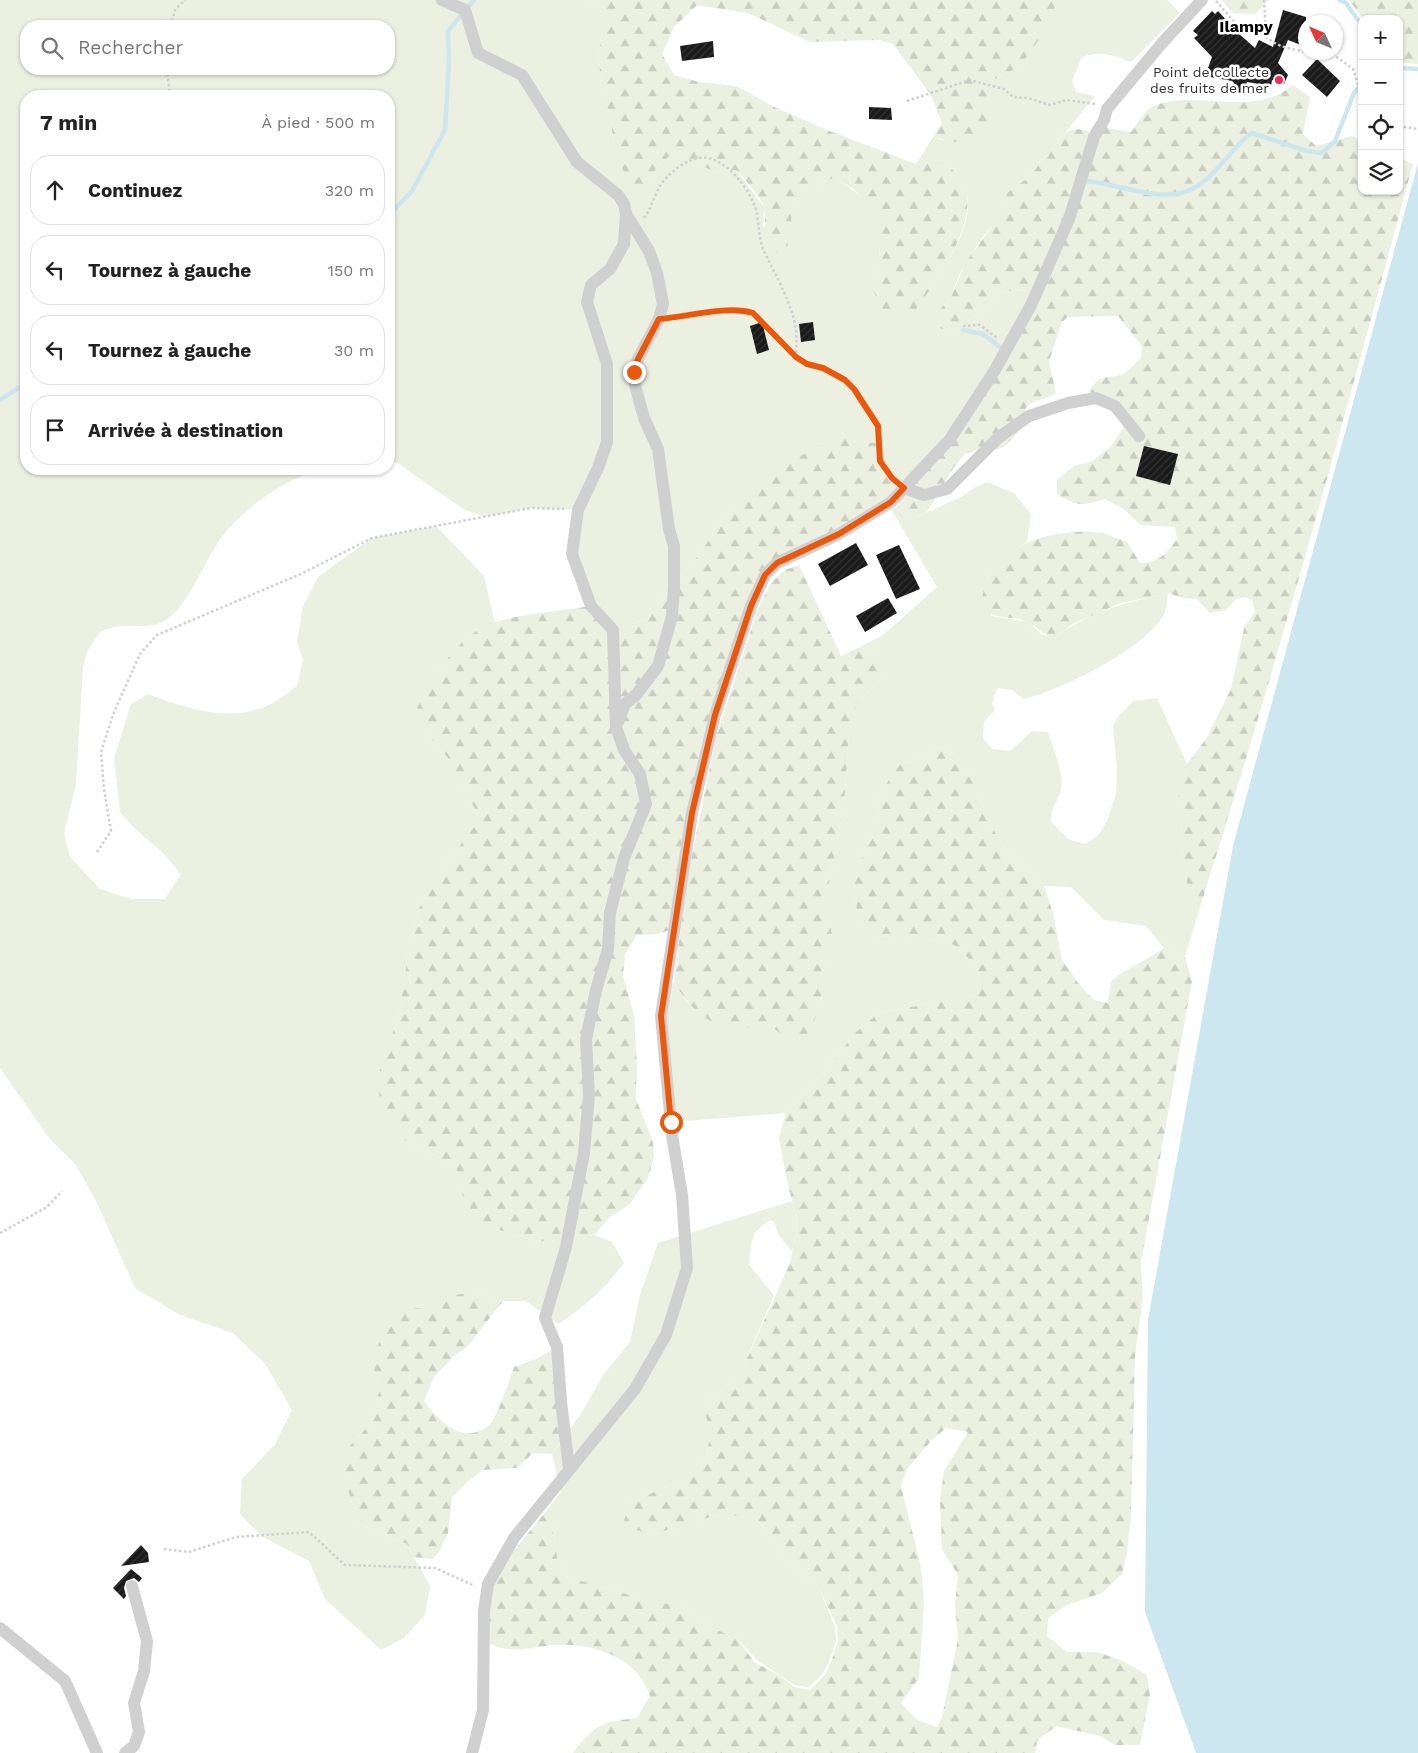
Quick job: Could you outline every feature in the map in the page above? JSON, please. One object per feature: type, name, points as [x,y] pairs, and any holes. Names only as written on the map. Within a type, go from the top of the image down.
[{"type":"street","points":[[442,0],[465,10],[478,53],[522,75],[577,162],[618,195],[624,204],[626,214],[624,244],[610,269],[591,285],[587,302],[607,364],[606,442],[598,468],[578,510],[572,554],[591,606],[613,630],[616,727],[624,750],[640,774],[646,804],[624,858],[610,913],[608,949],[596,990],[586,1040],[589,1095],[584,1153],[566,1247],[545,1318],[558,1347],[560,1402],[570,1468]]},
{"type":"street","points":[[472,1753],[483,1710],[484,1610],[488,1584],[514,1538],[635,1389],[666,1335],[687,1268],[682,1195],[672,1135],[661,1016],[692,813],[715,715],[751,606],[765,575],[777,563],[839,534],[891,502],[950,439],[1008,347],[1031,305],[1069,219],[1094,137],[1104,120],[1107,109],[1163,42],[1202,0]]},
{"type":"street","points":[[616,727],[625,704],[636,695],[658,666],[672,616],[674,546],[665,504],[658,449],[644,418],[635,385],[634,372],[638,359],[659,319],[663,304],[657,273],[649,251],[626,214]]},
{"type":"street","points":[[904,488],[924,495],[947,488],[998,438],[1029,416],[1068,403],[1096,398],[1114,406],[1139,436]]},
{"type":"street","points":[[125,1753],[134,1746],[139,1732],[134,1703],[144,1671],[147,1641],[132,1586]]},
{"type":"street","points":[[0,1628],[65,1682],[97,1753]]},
{"type":"path","points":[[172,20],[175,10],[185,0]]},
{"type":"path","points":[[1216,0],[1244,33],[1252,31],[1266,35],[1282,46],[1298,50]]},
{"type":"path","points":[[1264,0],[1266,35]]},
{"type":"path","points":[[1342,60],[1353,69],[1358,89]]},
{"type":"path","points":[[168,75],[169,90]]},
{"type":"path","points":[[907,102],[970,80],[1004,89],[1013,97],[1028,98],[1050,105],[1067,100],[1088,102],[1107,109]]},
{"type":"path","points":[[1403,127],[1418,129]]},
{"type":"path","points":[[635,228],[650,211],[656,192],[666,178],[679,167],[699,158],[712,159],[726,167],[739,178],[757,214],[757,229],[764,249],[773,265],[796,329],[796,357]]},
{"type":"path","points":[[659,319],[745,310],[753,313],[796,357],[807,364],[823,368],[845,380],[854,389],[878,426],[880,461],[892,478],[904,488]]},
{"type":"path","points":[[963,326],[980,325],[1008,347]]},
{"type":"path","points":[[97,852],[111,831],[104,789],[101,752],[114,712],[140,654],[157,635],[303,573],[372,538],[531,508],[578,510]]},
{"type":"path","points":[[0,1233],[47,1207],[62,1191]]},
{"type":"path","points":[[164,1549],[189,1552],[236,1537],[309,1532],[345,1565],[435,1568],[463,1580],[486,1593]]},
{"type":"green space","points":[[0,0],[587,0],[604,13],[599,59],[601,89],[610,115],[615,154],[650,182],[657,166],[674,153],[715,172],[736,170],[764,207],[763,226],[787,250],[792,214],[804,189],[834,178],[865,200],[878,217],[880,244],[874,292],[927,295],[958,242],[968,212],[968,198],[964,184],[943,160],[916,164],[933,137],[942,140],[987,125],[987,102],[993,80],[1019,67],[1058,0],[1167,0],[1180,13],[1131,62],[1107,54],[1082,57],[1072,81],[1076,92],[1095,96],[1029,177],[1008,192],[993,225],[981,239],[959,275],[950,299],[940,309],[951,332],[978,314],[997,295],[1008,291],[1036,290],[995,370],[904,488],[892,478],[882,464],[878,443],[853,442],[762,486],[728,511],[703,549],[647,619],[613,630],[591,606],[572,554],[578,510],[531,508],[484,517],[463,509],[395,462],[395,90],[20,90],[20,475],[305,475],[281,486],[251,507],[238,519],[217,544],[183,603],[170,617],[158,624],[120,626],[101,631],[88,650],[83,667],[76,784],[64,834],[70,857],[100,889],[131,899],[165,899],[181,874],[164,854],[133,827],[120,812],[114,758],[131,704],[148,694],[191,708],[220,713],[235,713],[264,707],[281,698],[297,686],[303,660],[297,642],[303,606],[319,576],[372,538],[436,526],[484,576],[495,623],[467,638],[441,667],[417,708],[428,735],[449,759],[480,819],[446,864],[419,908],[409,946],[399,1015],[380,1069],[401,1138],[456,1166],[463,1198],[496,1229],[538,1242],[594,1235],[612,1242],[624,1263],[594,1296],[558,1324],[526,1301],[503,1301],[475,1294],[429,1309],[372,1359],[379,1391],[370,1424],[358,1437],[342,1472],[359,1524],[407,1544],[430,1586],[425,1615],[404,1638],[381,1650],[325,1599],[309,1561],[261,1536],[240,1514],[242,1479],[275,1444],[292,1410],[265,1364],[233,1333],[180,1315],[135,1288],[97,1203],[76,1165],[50,1139],[0,1068]]},
{"type":"green space","points":[[587,0],[1058,0],[1043,34],[1019,67],[993,80],[987,102],[987,125],[975,142],[956,142],[933,137],[942,123],[931,95],[893,44],[879,40],[810,42],[748,13],[697,5],[674,27],[662,54],[674,75],[699,82],[737,86],[772,106],[827,130],[916,164],[943,160],[960,177],[964,183],[968,198],[961,234],[942,271],[911,315],[883,311],[874,292],[880,251],[878,217],[854,189],[834,178],[804,189],[792,214],[787,250],[779,254],[772,248],[766,238],[763,204],[736,170],[715,172],[674,153],[657,166],[650,182],[634,192],[615,154],[610,115],[601,89],[599,59],[603,13]]},
{"type":"green space","points":[[1222,0],[1269,0],[1255,14],[1232,13]]},
{"type":"green space","points":[[1349,0],[1418,0],[1418,64],[1403,62],[1403,15],[1360,15]]},
{"type":"green space","points":[[1293,85],[1310,97],[1303,134],[1316,146],[1352,136],[1358,139],[1358,195],[1403,195],[1403,160],[1413,164],[1285,628],[1201,904],[1188,893],[1178,796],[1187,764],[1206,739],[1231,689],[1244,628],[1255,612],[1252,601],[1246,597],[1236,599],[1226,610],[1210,613],[1197,599],[1183,598],[1168,593],[1121,603],[1073,624],[1054,638],[1027,622],[994,615],[983,608],[984,587],[992,570],[1005,556],[1022,545],[1041,538],[1062,533],[1102,533],[1127,542],[1140,563],[1147,563],[1162,556],[1177,539],[1175,527],[1140,525],[1125,510],[1105,499],[1080,504],[1057,494],[1057,480],[1074,466],[1093,461],[1111,446],[1127,423],[1089,391],[1097,381],[1128,371],[1141,358],[1142,346],[1118,316],[1068,317],[1062,322],[1049,361],[1056,393],[1028,405],[1024,416],[1025,425],[1004,447],[996,450],[990,446],[965,454],[954,467],[927,512],[912,519],[900,515],[897,507],[903,490],[765,575],[715,715],[674,929],[657,934],[637,935],[625,954],[623,976],[634,1015],[637,1066],[636,1099],[653,1142],[654,1156],[648,1178],[630,1204],[609,1218],[594,1235],[538,1242],[496,1229],[480,1221],[463,1198],[456,1166],[401,1138],[379,1106],[380,1069],[399,1015],[409,946],[419,908],[446,864],[480,819],[449,759],[428,735],[417,708],[439,669],[470,636],[482,628],[507,619],[591,606],[613,630],[647,619],[703,549],[728,511],[798,457],[843,435],[853,442],[878,443],[880,461],[904,488],[950,439],[1036,290],[1008,291],[997,295],[978,314],[951,332],[940,328],[936,323],[940,309],[950,299],[966,262],[993,225],[1008,192],[1029,177],[1066,132],[1078,129],[1088,131],[1094,137],[1104,120],[1107,128],[1131,132],[1147,110],[1166,102],[1184,100],[1258,101],[1276,95]]},
{"type":"green space","points":[[987,482],[1014,493],[1031,514],[1027,542],[1005,557],[987,578],[991,616],[1029,622],[1041,634],[1054,638],[1081,621],[1108,609],[1168,593],[1165,612],[1156,625],[1142,639],[1102,666],[1039,695],[1023,699],[1013,690],[997,688],[992,704],[995,710],[984,722],[983,738],[992,749],[1010,751],[1032,731],[1048,732],[1060,768],[1062,782],[1060,794],[1052,812],[1051,822],[1068,839],[1085,844],[1098,836],[1107,821],[1116,793],[1117,769],[1113,727],[1117,718],[1133,701],[1157,698],[1187,764],[1178,796],[1188,893],[1201,904],[1185,957],[1164,948],[1146,926],[1104,920],[1071,887],[1044,886],[1008,852],[993,829],[963,761],[941,745],[916,761],[902,763],[895,769],[877,801],[878,823],[864,852],[854,886],[858,919],[875,936],[929,939],[954,945],[978,967],[977,996],[880,1012],[856,1032],[814,1084],[786,1113],[671,1122],[665,988],[674,982],[692,1007],[706,1016],[724,1022],[743,1025],[765,1022],[780,1033],[821,1004],[823,966],[832,934],[825,903],[844,805],[849,732],[856,705],[883,676],[874,653],[860,647],[883,635],[937,587],[891,509],[897,507],[900,515],[912,519],[961,497]]},
{"type":"green space","points":[[799,565],[841,656],[860,647],[874,653],[883,663],[883,676],[856,705],[849,732],[844,805],[825,903],[832,934],[823,966],[821,1004],[808,1036],[780,1033],[765,1022],[737,1029],[712,1022],[691,1005],[674,982],[686,884],[716,737],[758,608],[771,583],[785,570]]},
{"type":"green space","points":[[941,745],[963,761],[993,829],[1008,852],[1044,886],[1053,913],[1062,960],[1079,984],[1094,1000],[1108,1003],[1111,981],[1164,948],[1185,957],[1192,981],[1141,1263],[1143,1298],[1135,1356],[1131,1516],[1127,1554],[1122,1574],[1102,1593],[1067,1605],[1048,1618],[1047,1636],[1067,1652],[1097,1652],[1123,1661],[1147,1675],[1150,1695],[1140,1745],[1115,1745],[1100,1736],[1056,1726],[1037,1741],[1035,1753],[573,1753],[587,1736],[600,1726],[615,1721],[637,1718],[650,1696],[636,1672],[625,1663],[600,1650],[571,1645],[507,1649],[490,1644],[489,1607],[493,1585],[508,1558],[543,1515],[552,1525],[558,1563],[571,1578],[643,1599],[680,1606],[712,1628],[737,1638],[754,1662],[779,1675],[794,1687],[810,1690],[825,1675],[838,1642],[837,1626],[819,1588],[788,1560],[769,1532],[755,1518],[720,1514],[651,1535],[623,1525],[629,1503],[696,1474],[706,1457],[711,1432],[706,1417],[706,1403],[740,1374],[790,1263],[798,1224],[786,1177],[779,1138],[786,1113],[814,1084],[856,1032],[880,1012],[977,996],[978,967],[954,945],[929,939],[874,936],[858,919],[854,886],[864,852],[878,823],[877,801],[895,769],[902,763],[916,761]],"holes":[[[946,1428],[968,1432],[944,1471],[940,1500],[942,1549],[958,1575],[955,1605],[958,1638],[942,1717],[937,1727],[917,1720],[901,1703],[919,1678],[924,1603],[921,1567],[901,1486],[907,1469],[932,1440]]]},
{"type":"green space","points":[[792,1201],[798,1224],[792,1252],[779,1235],[774,1222],[769,1220],[758,1230],[753,1239],[749,1265],[774,1295],[740,1374],[706,1403],[706,1417],[711,1432],[706,1457],[696,1474],[629,1503],[651,1535],[720,1514],[755,1518],[769,1532],[788,1560],[819,1588],[835,1627],[836,1641],[829,1662],[823,1673],[809,1687],[794,1685],[756,1659],[737,1638],[712,1628],[680,1606],[643,1599],[571,1578],[558,1563],[552,1525],[543,1515],[561,1492],[552,1454],[580,1415],[604,1374],[630,1342],[640,1295],[658,1243]]},
{"type":"green space","points":[[460,1294],[475,1294],[503,1301],[467,1347],[453,1357],[434,1377],[424,1401],[437,1417],[453,1429],[471,1433],[481,1430],[493,1420],[514,1367],[536,1359],[557,1347],[565,1435],[552,1454],[533,1453],[517,1468],[483,1470],[469,1480],[452,1497],[448,1533],[440,1550],[433,1559],[414,1557],[407,1544],[359,1524],[342,1472],[341,1456],[370,1424],[379,1391],[372,1359],[384,1332],[410,1308],[428,1309],[436,1302]]},
{"type":"water","points":[[1418,163],[1418,1753],[1196,1753],[1145,1612],[1148,1320],[1233,846]]},
{"type":"building","points":[[1283,10],[1299,15],[1298,44],[1288,40],[1278,63],[1288,75],[1284,84],[1272,80],[1271,86],[1247,82],[1245,93],[1233,92],[1234,83],[1232,81],[1205,76],[1212,57],[1194,38],[1198,35],[1193,31],[1212,11],[1215,14],[1218,11],[1229,25],[1255,48],[1259,40],[1273,47]]},
{"type":"building","points":[[713,41],[714,57],[682,61],[680,46]]},
{"type":"building","points":[[1318,60],[1340,81],[1327,97],[1302,75]]},
{"type":"building","points":[[869,107],[891,108],[892,120],[869,119]]},
{"type":"building","points":[[762,322],[769,350],[757,354],[750,326]]},
{"type":"building","points":[[813,322],[815,340],[801,342],[799,324]]},
{"type":"building","points":[[1144,446],[1178,454],[1170,485],[1136,476]]},
{"type":"building","points":[[856,543],[868,565],[830,586],[818,564]]},
{"type":"building","points":[[899,545],[920,589],[896,599],[876,555]]},
{"type":"building","points":[[888,598],[897,613],[865,632],[856,616]]},
{"type":"building","points":[[141,1545],[148,1553],[149,1562],[121,1566]]},
{"type":"building","points":[[131,1569],[142,1578],[139,1582],[134,1578],[126,1581],[124,1588],[126,1596],[124,1599],[113,1588]]},
{"type":"waterway","points":[[395,209],[412,191],[445,130],[449,60],[448,31],[474,0]]},
{"type":"waterway","points":[[1340,0],[1346,3],[1358,20]]},
{"type":"waterway","points":[[1403,68],[1418,69]]},
{"type":"waterway","points":[[1081,181],[1153,194],[1168,195],[1181,193],[1202,183],[1252,133],[1307,151],[1322,153],[1335,141],[1354,93],[1358,88]]},
{"type":"waterway","points":[[963,330],[983,334],[1001,348],[1003,346]]},
{"type":"waterway","points":[[0,400],[20,387]]},
{"type":"place","name":"Point de collecte des fruits de mer","points":[[1279,80]]},
{"type":"district","name":"Ilampy","points":[[1246,26]]},
{"type":"route","points":[[634,372],[651,331],[659,319],[745,310],[753,313],[796,357],[807,364],[823,368],[845,380],[854,389],[878,426],[880,461],[892,478],[904,488],[891,502],[839,534],[777,563],[765,575],[751,606],[715,715],[692,813],[661,1016],[671,1122]]}]
